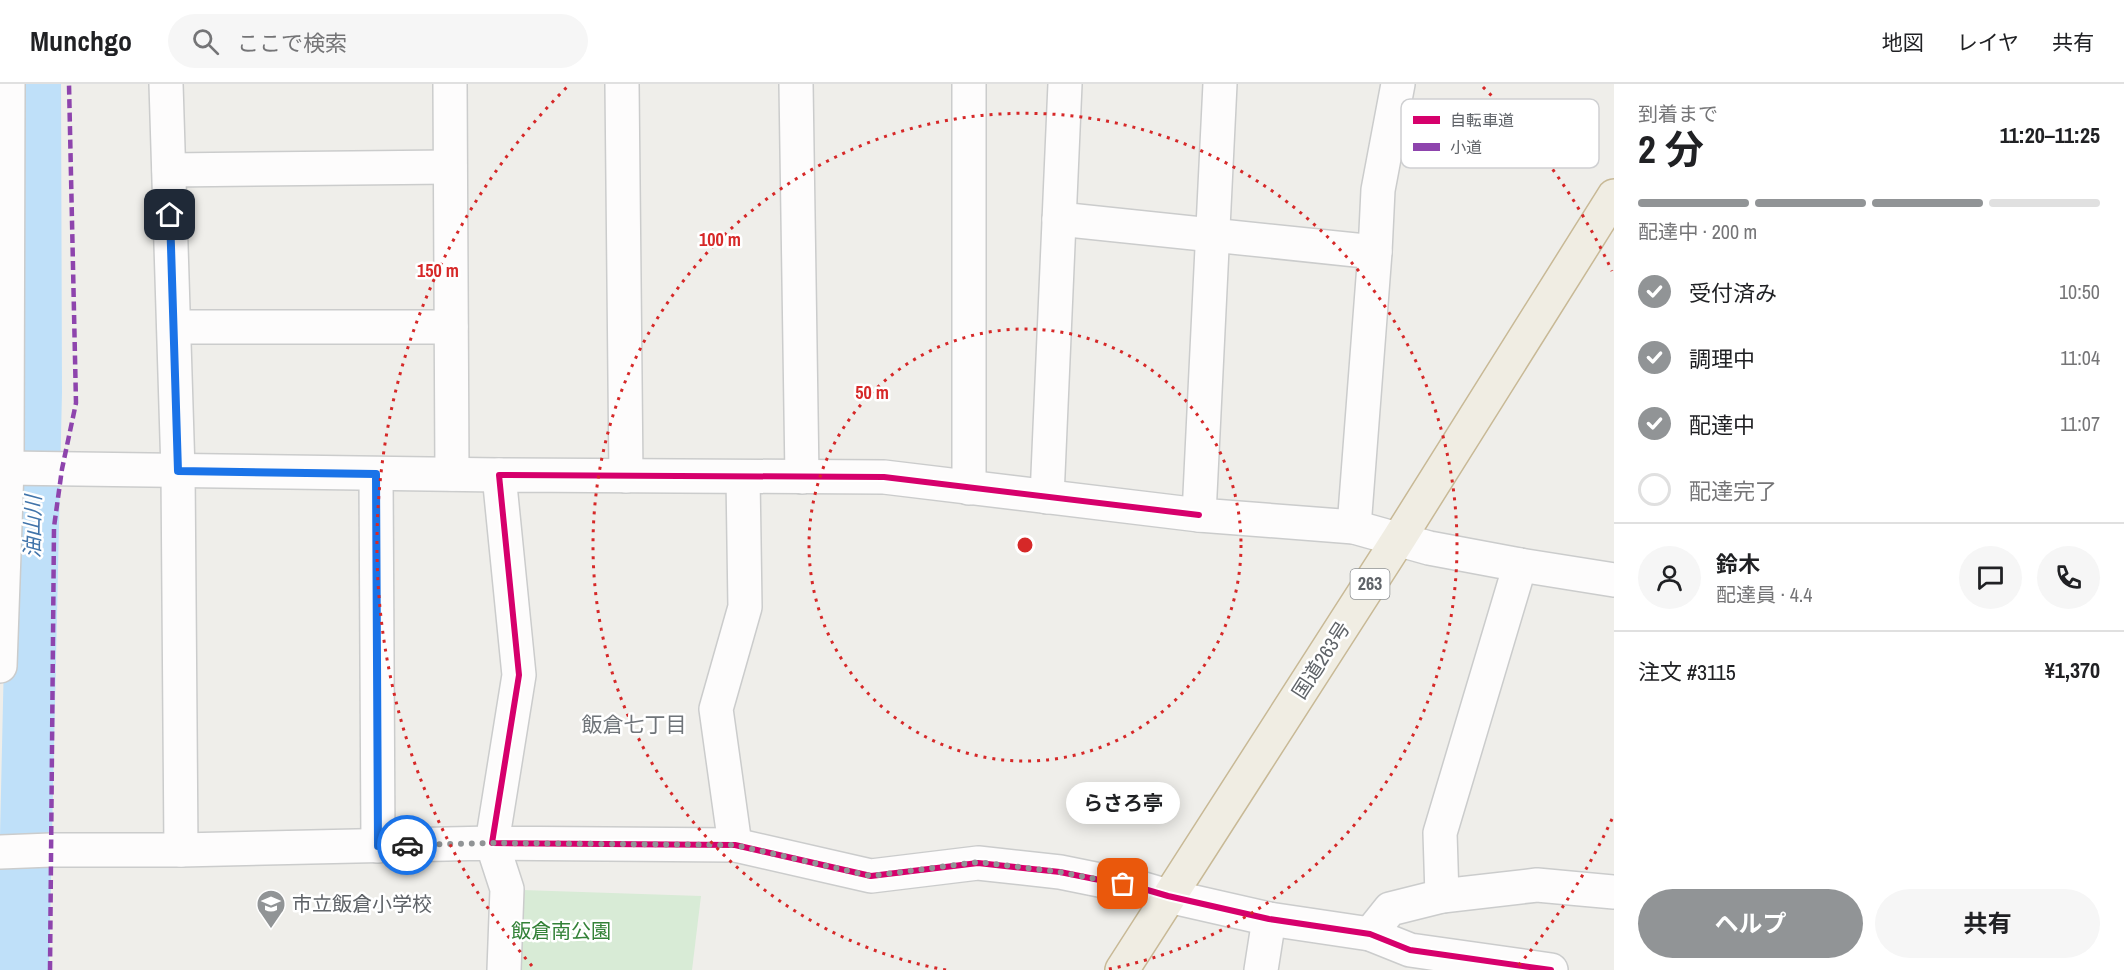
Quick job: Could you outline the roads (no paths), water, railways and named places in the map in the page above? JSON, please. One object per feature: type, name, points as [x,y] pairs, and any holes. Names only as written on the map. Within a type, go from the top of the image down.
[{"type":"highway","name":"国道263号","points":[[1122,970],[1398,540],[1614,196]]},
{"type":"street","points":[[0,666],[7,468],[4,411],[4,256],[8,84]]},
{"type":"street","points":[[166,84],[178,471],[182,850]]},
{"type":"street","points":[[450,84],[452,474]]},
{"type":"street","points":[[622,84],[626,476]]},
{"type":"street","points":[[796,84],[802,477]]},
{"type":"street","points":[[969,84],[969,488]]},
{"type":"street","points":[[1047,497],[1065,84]]},
{"type":"street","points":[[1199,515],[1220,84]]},
{"type":"street","points":[[1354,527],[1376,252],[1378,190],[1398,84]]},
{"type":"street","points":[[169,170],[450,167]]},
{"type":"street","points":[[1059,219],[1376,252]]},
{"type":"street","points":[[174,327],[451,327]]},
{"type":"street","points":[[7,468],[376,474],[884,477],[1199,515],[1354,527],[1429,548],[1520,566],[1614,580]]},
{"type":"street","points":[[376,474],[378,846]]},
{"type":"street","points":[[499,475],[519,675],[492,843],[507,889],[504,970]]},
{"type":"street","points":[[735,845],[716,708],[745,607],[743,477]]},
{"type":"street","points":[[1442,896],[1440,833],[1520,566]]},
{"type":"street","points":[[0,852],[492,843],[735,845],[871,876],[978,862],[1060,872],[1144,888],[1168,896],[1269,919],[1370,934],[1409,960],[1550,970]]},
{"type":"street","points":[[1370,934],[1390,909],[1442,896],[1537,885],[1614,892]]},
{"type":"street","points":[[1261,970],[1269,919]]},
{"type":"waterway","name":"油山川","points":[[23,970],[36,392],[35,84]]},
{"type":"place","name":"らさろ亭","points":[[1123,884]]},
{"type":"place","name":"市立飯倉小学校","points":[[271,930]]},
{"type":"district","name":"飯倉七丁目","points":[[634,725]]},
{"type":"park label","name":"飯倉南公園","points":[[561,931]]}]
